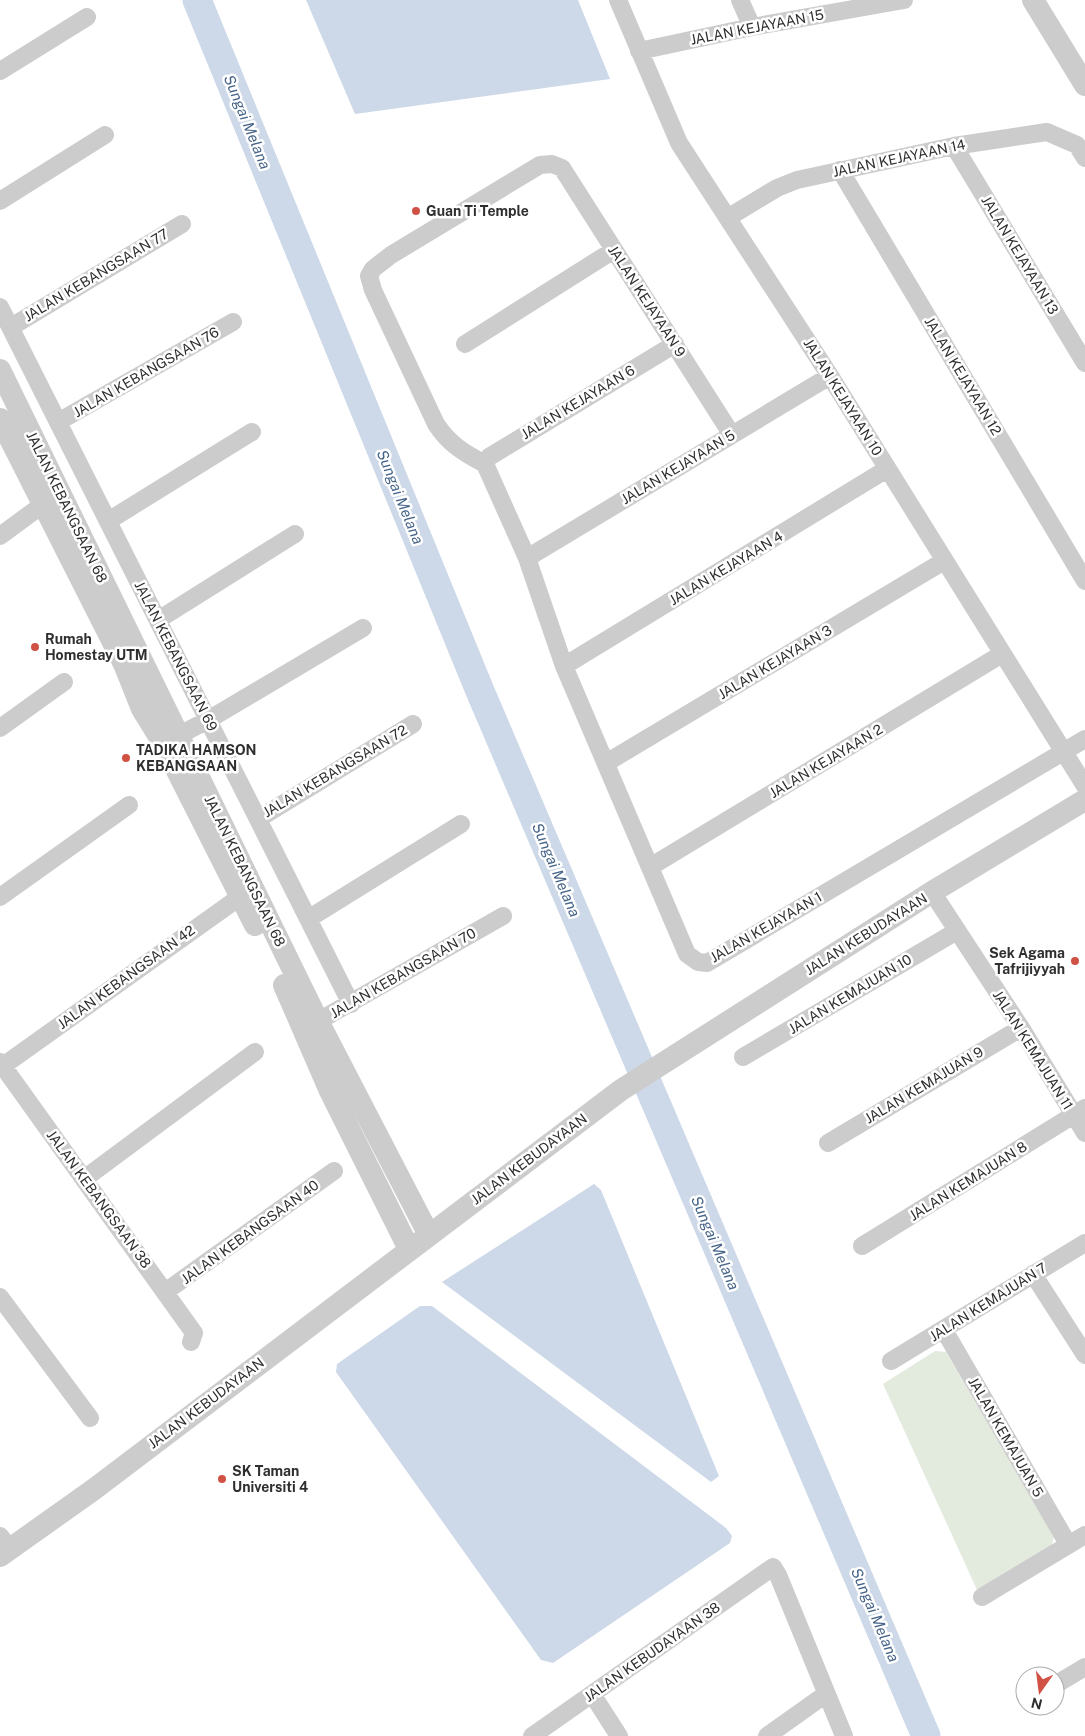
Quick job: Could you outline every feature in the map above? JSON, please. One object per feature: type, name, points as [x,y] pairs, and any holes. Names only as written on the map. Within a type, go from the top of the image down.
[{"type":"street","name":"JALAN KEJAYAAN 10","points":[[618,0],[679,143],[729,217],[830,376],[1085,786]]},
{"type":"street","points":[[740,0],[752,27]]},
{"type":"street","name":"JALAN KEJAYAAN 15","points":[[639,52],[860,4],[904,0]]},
{"type":"street","points":[[1033,0],[1085,85]]},
{"type":"street","points":[[0,71],[87,17]]},
{"type":"street","name":"JALAN KEJAYAAN 14","points":[[729,217],[777,188],[797,180],[954,146],[1047,132],[1081,152]]},
{"type":"street","points":[[0,201],[105,135]]},
{"type":"street","name":"JALAN KEJAYAAN 13","points":[[954,146],[1085,363]]},
{"type":"street","name":"JALAN KEJAYAAN 9","points":[[485,464],[458,450],[445,438],[436,424],[373,290],[369,276],[373,269],[391,255],[540,164],[552,164],[562,168],[732,435]]},
{"type":"street","name":"JALAN KEJAYAAN 12","points":[[840,170],[1085,581]]},
{"type":"street","name":"JALAN KEBANGSAAN 77","points":[[11,327],[182,224]]},
{"type":"street","points":[[464,344],[614,250]]},
{"type":"street","name":"JALAN KEBANGSAAN 69","points":[[0,307],[351,1004]]},
{"type":"street","name":"JALAN KEBANGSAAN 76","points":[[58,422],[233,322]]},
{"type":"street","name":"JALAN KEJAYAAN 6","points":[[485,464],[489,457],[675,344]]},
{"type":"street","name":"JALAN KEBANGSAAN 68","points":[[0,370],[51,499],[247,891],[311,1025],[429,1235]]},
{"type":"street","name":"JALAN KEJAYAAN 5","points":[[527,558],[830,376]]},
{"type":"street","name":"JALAN KEBANGSAAN 68","points":[[0,419],[51,499]]},
{"type":"street","points":[[108,521],[252,432]]},
{"type":"street","points":[[485,464],[527,558]]},
{"type":"street","name":"JALAN KEJAYAAN 4","points":[[564,666],[887,469]]},
{"type":"street","points":[[0,536],[51,499]]},
{"type":"street","points":[[158,620],[295,534]]},
{"type":"street","name":"JALAN KEJAYAAN 1","points":[[527,558],[564,666],[687,954],[698,962],[707,963],[1063,753]]},
{"type":"street","name":"JALAN KEJAYAAN 3","points":[[606,763],[944,561]]},
{"type":"street","points":[[171,739],[208,720],[363,628]]},
{"type":"street","name":"JALAN KEJAYAAN 2","points":[[650,867],[1002,654]]},
{"type":"street","points":[[0,728],[64,682]]},
{"type":"street","name":"JALAN KEBANGSAAN 72","points":[[258,819],[413,724]]},
{"type":"street","points":[[1063,753],[1085,739]]},
{"type":"street","name":"JALAN KEBUDAYAAN","points":[[3,1547],[93,1490],[408,1249],[621,1090],[932,892],[1085,800]]},
{"type":"street","points":[[0,897],[129,805]]},
{"type":"street","points":[[308,918],[461,824]]},
{"type":"street","name":"JALAN KEBANGSAAN 42","points":[[1,1065],[247,891]]},
{"type":"street","name":"JALAN KEMAJUAN 11","points":[[932,892],[956,932],[1080,1112],[1085,1133]]},
{"type":"street","name":"JALAN KEBANGSAAN 70","points":[[311,1025],[503,916]]},
{"type":"street","name":"JALAN KEMAJUAN 10","points":[[743,1057],[956,932]]},
{"type":"street","name":"JALAN KEBANGSAAN 68","points":[[311,1025],[330,1091],[408,1249]]},
{"type":"street","name":"JALAN KEMAJUAN 9","points":[[828,1143],[1021,1028]]},
{"type":"street","points":[[84,1179],[255,1052]]},
{"type":"street","name":"JALAN KEBANGSAAN 38","points":[[1,1065],[194,1333],[193,1340]]},
{"type":"street","name":"JALAN KEMAJUAN 8","points":[[862,1246],[1080,1112]]},
{"type":"street","name":"JALAN KEBANGSAAN 40","points":[[165,1292],[334,1171]]},
{"type":"street","name":"JALAN KEMAJUAN 7","points":[[891,1361],[1085,1243]]},
{"type":"street","points":[[1033,1274],[1085,1355]]},
{"type":"street","points":[[0,1297],[90,1418]]},
{"type":"street","name":"JALAN KEMAJUAN 5","points":[[944,1330],[1068,1544]]},
{"type":"street","points":[[982,1597],[1085,1534]]},
{"type":"street","name":"JALAN KEBUDAYAAN 38","points":[[532,1736],[773,1567],[778,1575],[826,1694]]},
{"type":"street","points":[[1065,1679],[1085,1667]]},
{"type":"street","points":[[592,1694],[619,1736]]},
{"type":"street","points":[[767,1736],[826,1694],[844,1736]]},
{"type":"shaded area","points":[[935,1351],[946,1352],[1054,1537],[1051,1548],[978,1592],[883,1384]]},
{"type":"water","points":[[306,0],[578,0],[610,79],[355,114]]},
{"type":"water","points":[[594,1184],[601,1190],[719,1476],[711,1482],[442,1282]]},
{"type":"water","points":[[420,1306],[432,1306],[726,1528],[732,1536],[730,1543],[553,1663],[541,1660],[336,1372],[337,1364]]},
{"type":"waterway","name":"Sungai Melana","points":[[197,0],[480,691],[926,1736]]},
{"type":"place","name":"Guan Ti Temple","points":[[416,211]]},
{"type":"place","name":"Rumah Homestay UTM","points":[[35,647]]},
{"type":"place","name":"TADIKA HAMSON KEBANGSAAN","points":[[126,758]]},
{"type":"place","name":"Sek Agama Tafrijiyyah","points":[[1075,961]]},
{"type":"place","name":"SK Taman Universiti 4","points":[[222,1479]]}]
